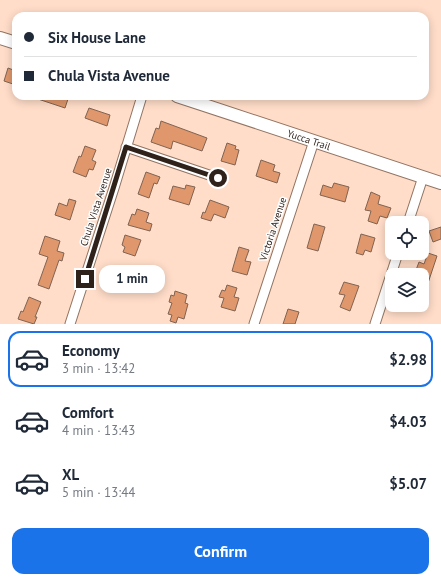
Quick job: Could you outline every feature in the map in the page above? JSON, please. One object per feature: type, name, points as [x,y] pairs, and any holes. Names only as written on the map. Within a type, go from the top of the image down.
[{"type":"main road","points":[[0,38],[12,42]]},
{"type":"main road","name":"Yucca Trail","points":[[189,100],[441,183]]},
{"type":"street","name":"Chula Vista Avenue","points":[[70,324],[141,100]]},
{"type":"street","name":"Victoria Avenue","points":[[254,324],[314,142]]},
{"type":"street","points":[[126,147],[218,178]]},
{"type":"street","points":[[410,216],[423,177]]},
{"type":"street","points":[[375,324],[396,260]]},
{"type":"building","points":[[8,68],[12,70],[12,84],[4,81]]},
{"type":"building","points":[[41,100],[68,100],[65,108]]},
{"type":"building","points":[[89,108],[110,115],[107,126],[85,118]]},
{"type":"building","points":[[161,121],[207,138],[202,151],[173,141],[171,149],[151,142],[156,128],[159,129]]},
{"type":"building","points":[[227,143],[236,146],[235,149],[239,150],[235,165],[221,161]]},
{"type":"building","points":[[85,146],[96,150],[92,160],[96,162],[93,170],[89,169],[86,177],[73,172],[79,156],[81,157]]},
{"type":"building","points":[[261,160],[275,165],[273,171],[280,173],[277,183],[256,176]]},
{"type":"building","points":[[146,172],[160,177],[157,184],[154,183],[149,198],[138,194]]},
{"type":"building","points":[[334,183],[349,187],[345,202],[320,195],[323,185],[332,188]]},
{"type":"building","points":[[186,185],[195,187],[189,205],[169,199],[173,186],[185,189]]},
{"type":"building","points":[[371,192],[380,196],[378,204],[391,208],[388,216],[385,216],[385,217],[380,216],[377,224],[368,221],[371,211],[365,210]]},
{"type":"building","points":[[69,199],[76,201],[70,220],[55,215],[59,203],[67,206]]},
{"type":"building","points":[[210,200],[229,207],[225,218],[214,214],[211,221],[201,218],[203,212],[205,213]]},
{"type":"building","points":[[137,209],[149,213],[146,222],[152,224],[150,231],[128,225],[132,214],[135,215]]},
{"type":"building","points":[[314,224],[325,227],[318,251],[307,248]]},
{"type":"building","points":[[441,227],[441,239],[433,242],[429,231]]},
{"type":"building","points":[[361,234],[375,238],[371,252],[365,250],[363,255],[356,253]]},
{"type":"building","points":[[125,235],[141,240],[135,256],[123,252],[125,247],[122,245]]},
{"type":"building","points":[[45,236],[60,241],[57,251],[64,253],[62,261],[59,260],[49,289],[38,285],[48,257],[39,254]]},
{"type":"building","points":[[239,247],[249,250],[245,261],[251,262],[247,275],[232,271]]},
{"type":"building","points":[[429,253],[437,256],[429,280],[429,268],[417,268],[419,262],[424,264],[425,260],[429,260]]},
{"type":"building","points":[[344,282],[359,286],[350,311],[340,307],[345,295],[339,294]]},
{"type":"building","points":[[227,285],[237,288],[234,297],[239,298],[235,311],[221,307],[224,298],[219,297],[222,290],[225,291]]},
{"type":"building","points":[[175,291],[187,295],[185,303],[188,304],[184,319],[178,317],[176,323],[170,321],[172,315],[168,314],[172,303],[169,302],[171,295],[174,296]]},
{"type":"building","points":[[29,297],[41,302],[34,324],[18,319],[21,311],[23,312]]},
{"type":"building","points":[[288,309],[299,312],[295,324],[283,324]]},
{"type":"route","points":[[85,279],[126,147],[218,178]]}]
